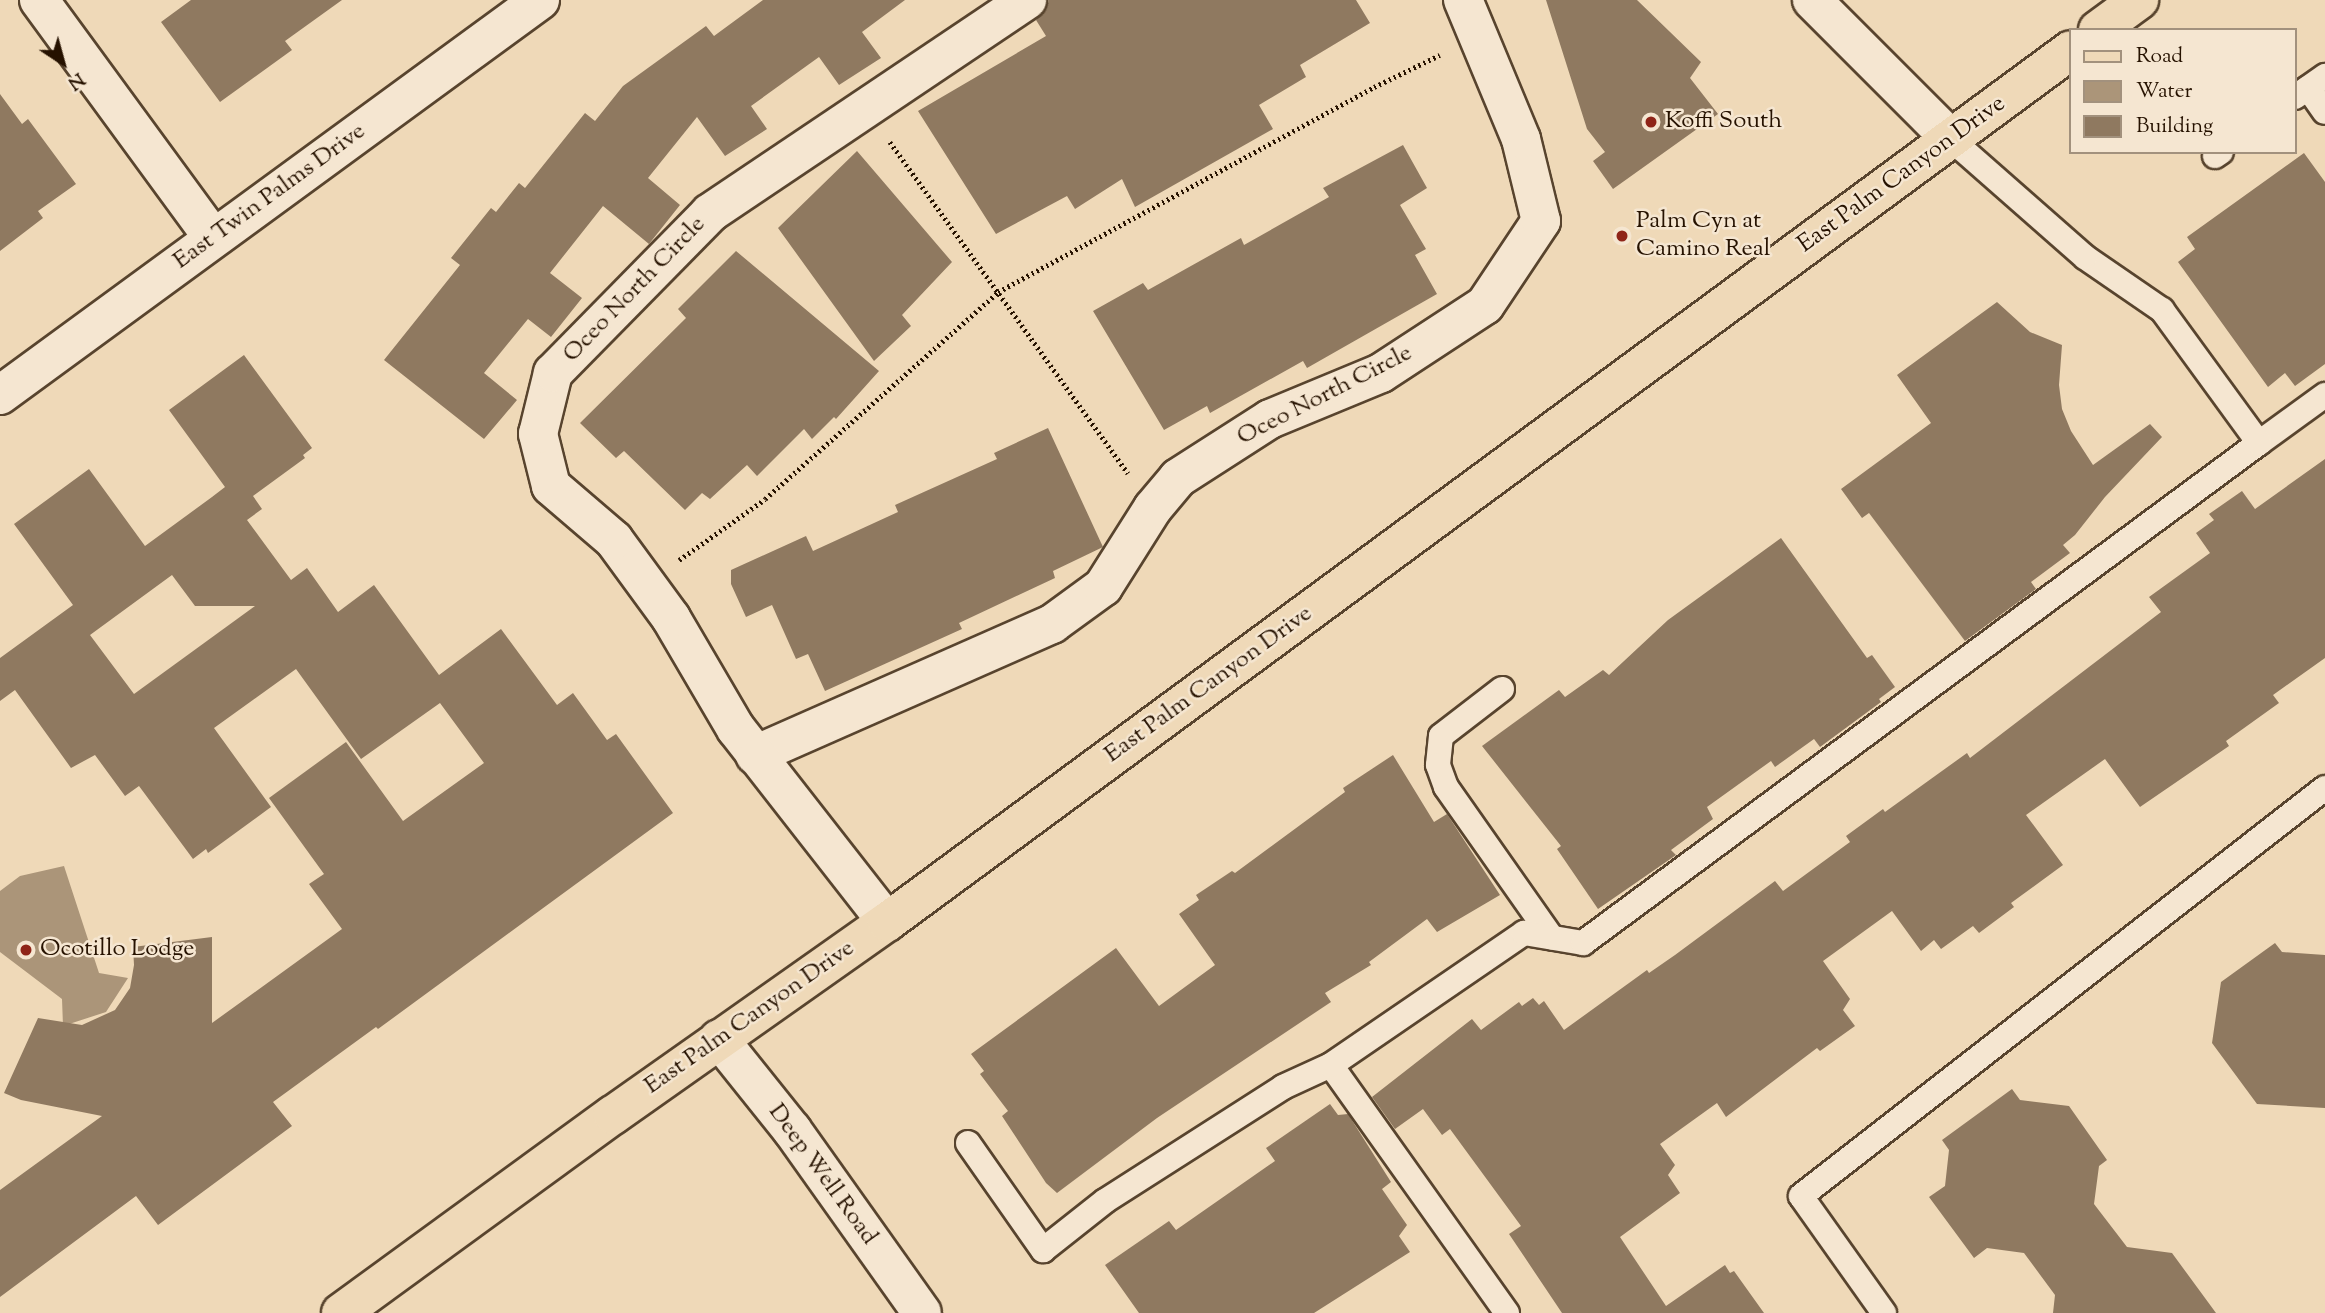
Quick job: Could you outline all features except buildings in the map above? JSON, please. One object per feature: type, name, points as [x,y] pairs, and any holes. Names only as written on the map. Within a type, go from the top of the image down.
[{"type":"main road","points":[[2101,28],[2139,0]]},
{"type":"main road","name":"East Palm Canyon Drive","points":[[341,1313],[887,922],[2070,51]]},
{"type":"street","points":[[40,0],[213,238]]},
{"type":"street","name":"East Twin Palms Drive","points":[[0,395],[540,0]]},
{"type":"street","name":"Oceo North Circle","points":[[887,922],[755,755],[671,618],[614,540],[551,486],[538,434],[554,373],[710,213],[1027,0]]},
{"type":"street","name":"Oceo North Circle","points":[[755,755],[1052,624],[1103,587],[1153,508],[1178,478],[1270,419],[1381,373],[1485,305],[1541,221],[1521,139],[1463,0]]},
{"type":"street","points":[[1812,0],[1952,140]]},
{"type":"street","name":"Deep Well Road","points":[[719,1040],[792,1130],[922,1313]]},
{"type":"lane","points":[[2309,87],[2325,112]]},
{"type":"lane","points":[[1952,140],[2085,257],[2162,310],[2259,443]]},
{"type":"lane","points":[[968,1143],[1043,1250],[1116,1194],[1283,1087],[1331,1065],[1524,933],[1583,943],[2325,395]]},
{"type":"lane","points":[[1502,689],[1441,736],[1438,765],[1446,787],[1552,938]]},
{"type":"lane","points":[[1884,1313],[1801,1196],[2325,788]]},
{"type":"lane","points":[[1331,1065],[1507,1313]]},
{"type":"path","points":[[646,584],[765,499],[998,292],[1374,87],[1478,37]]},
{"type":"path","points":[[865,108],[1153,508]]},
{"type":"water","points":[[64,866],[99,973],[128,978],[106,1012],[63,1026],[62,999],[0,952],[0,891],[20,876]]},
{"type":"place","name":"Koffi South","points":[[1651,122]]},
{"type":"place","name":"Palm Cyn at Camino Real","points":[[1622,236]]},
{"type":"place","name":"Ocotillo Lodge","points":[[26,950]]}]
